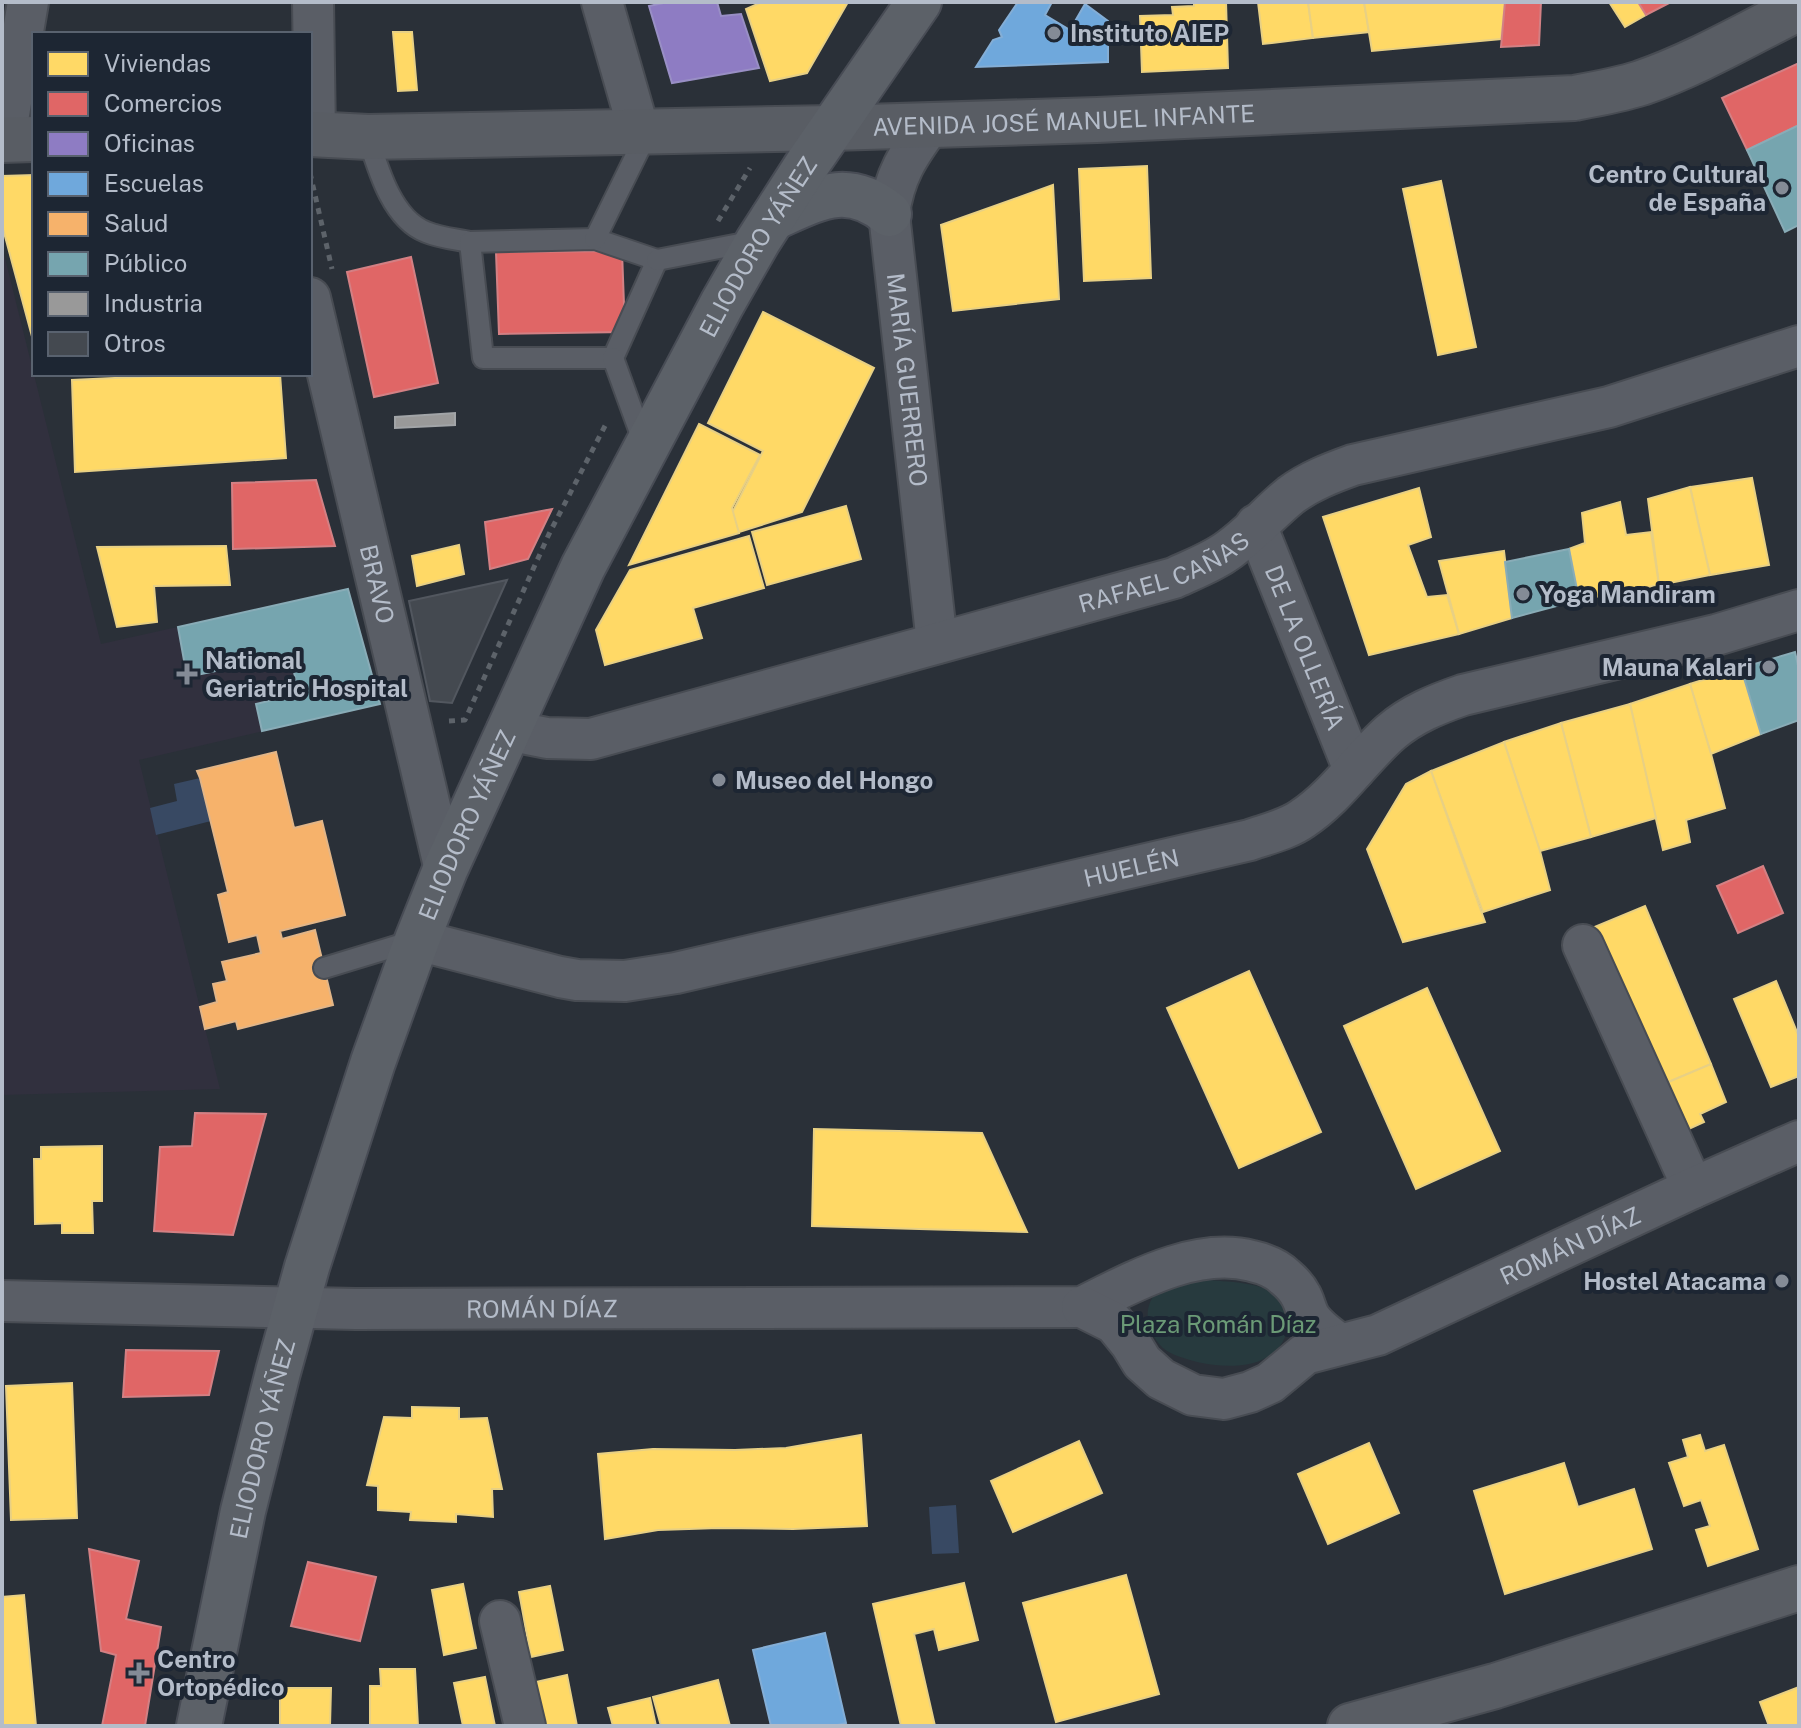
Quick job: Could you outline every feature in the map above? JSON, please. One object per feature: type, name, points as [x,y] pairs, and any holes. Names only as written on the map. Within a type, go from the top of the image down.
[{"type":"main road","name":"ELIODORO YÁÑEZ","points":[[199,1726],[243,1511],[307,1267],[373,1062],[445,870],[583,567],[722,304],[766,229],[919,2]]},
{"type":"main road","points":[[766,229],[824,197],[841,194],[859,196],[876,203],[889,214]]},
{"type":"street","points":[[28,2],[2,140],[32,139]]},
{"type":"street","points":[[312,147],[313,2]]},
{"type":"street","points":[[602,2],[644,131]]},
{"type":"street","name":"AVENIDA JOSÉ MANUEL INFANTE","points":[[312,147],[368,137],[1097,120],[1574,98],[1639,83],[1680,68],[1799,8]]},
{"type":"street","name":"MARÍA GUERRERO","points":[[930,125],[900,171],[889,214],[937,643]]},
{"type":"street","name":"BRAVO","points":[[322,288],[445,870]]},
{"type":"street","name":"RAFAEL CAÑAS","points":[[507,730],[547,738],[591,739],[1174,578],[1231,548],[1305,486],[1353,465],[1609,407],[1799,346]]},
{"type":"street","name":"DE LA OLLERÍA","points":[[1256,525],[1354,770]]},
{"type":"street","name":"HUELÉN","points":[[417,940],[546,974],[609,982],[666,975],[1250,840],[1301,820],[1391,733],[1437,704],[1463,695],[1716,635],[1799,610]]},
{"type":"street","points":[[1583,945],[1693,1188]]},
{"type":"street","name":"ROMÁN DÍAZ","points":[[1082,1307],[1114,1323],[1142,1362],[1161,1379],[1193,1395],[1224,1399],[1250,1392],[1280,1376],[1305,1354],[1378,1335],[1799,1141]]},
{"type":"street","name":"ROMÁN DÍAZ","points":[[2,1301],[391,1309],[1082,1307],[1164,1269],[1185,1262],[1235,1256],[1270,1266],[1285,1276],[1301,1296],[1309,1317],[1339,1344]]},
{"type":"street","points":[[1350,1726],[1401,1719],[1799,1588]]},
{"type":"street","points":[[500,1621],[525,1726]]},
{"type":"lane","points":[[595,239],[644,131]]},
{"type":"lane","points":[[368,137],[398,212],[424,232],[470,242],[595,239],[657,260],[699,252],[766,229]]},
{"type":"lane","points":[[470,242],[483,358],[613,358]]},
{"type":"lane","points":[[645,446],[613,358],[657,260]]},
{"type":"lane","points":[[324,968],[417,940]]},
{"type":"path","points":[[699,252],[777,129]]},
{"type":"path","points":[[312,147],[322,288]]},
{"type":"path","points":[[446,722],[465,720],[549,534],[624,389]]},
{"type":"shaded area","name":"National Geriatric Hospital","points":[[2,246],[101,644],[348,589],[380,704],[139,760],[220,1089],[2,1095]]},
{"type":"green space","name":"Plaza Román Díaz","points":[[1208,1280],[1259,1287],[1277,1295],[1283,1302],[1288,1328],[1281,1344],[1272,1354],[1249,1364],[1222,1366],[1193,1361],[1163,1348],[1149,1324],[1152,1299],[1166,1286]]},
{"type":"water","points":[[200,778],[211,821],[156,835],[150,808],[177,801],[174,784]]},
{"type":"water","points":[[956,1505],[959,1553],[932,1554],[929,1507]]},
{"type":"building: Viviendas","points":[[762,2],[848,2],[807,73],[770,81],[746,9]]},
{"type":"building: Viviendas","points":[[1194,2],[1226,2],[1228,68],[1142,72],[1140,16],[1173,15],[1172,7],[1194,6]]},
{"type":"building: Viviendas","points":[[1258,2],[1308,2],[1313,38],[1263,44]]},
{"type":"building: Viviendas","points":[[1308,2],[1364,2],[1369,32],[1313,38]]},
{"type":"building: Viviendas","points":[[1364,2],[1505,2],[1501,39],[1372,51]]},
{"type":"building: Viviendas","points":[[1609,2],[1638,2],[1646,15],[1625,27]]},
{"type":"building: Viviendas","points":[[393,32],[412,32],[417,90],[398,91]]},
{"type":"building: Viviendas","points":[[1147,166],[1151,278],[1084,281],[1079,169]]},
{"type":"building: Viviendas","points":[[32,175],[32,337],[2,225],[2,176]]},
{"type":"building: Viviendas","points":[[1441,181],[1476,347],[1438,355],[1403,189]]},
{"type":"building: Viviendas","points":[[1053,185],[1059,299],[953,311],[941,225]]},
{"type":"building: Viviendas","points":[[763,312],[874,368],[802,512],[736,533],[731,515],[763,451],[708,423]]},
{"type":"building: Viviendas","points":[[280,376],[286,458],[75,472],[72,380]]},
{"type":"building: Viviendas","points":[[699,424],[760,455],[732,508],[739,533],[629,565]]},
{"type":"building: Viviendas","points":[[1752,478],[1769,565],[1710,575],[1690,487]]},
{"type":"building: Viviendas","points":[[1690,487],[1710,575],[1659,585],[1648,499]]},
{"type":"building: Viviendas","points":[[1419,488],[1431,537],[1408,545],[1427,597],[1447,595],[1459,634],[1369,655],[1323,517]]},
{"type":"building: Viviendas","points":[[1620,502],[1626,535],[1651,532],[1659,585],[1579,600],[1569,549],[1585,543],[1582,513]]},
{"type":"building: Viviendas","points":[[846,506],[861,559],[767,585],[752,532]]},
{"type":"building: Viviendas","points":[[749,536],[764,588],[693,608],[702,638],[605,665],[596,630],[630,570]]},
{"type":"building: Viviendas","points":[[459,545],[464,574],[417,586],[412,556]]},
{"type":"building: Viviendas","points":[[226,546],[230,585],[154,586],[157,622],[117,627],[97,547]]},
{"type":"building: Viviendas","points":[[1504,551],[1512,618],[1459,634],[1439,561]]},
{"type":"building: Viviendas","points":[[1741,668],[1761,734],[1711,754],[1690,684]]},
{"type":"building: Viviendas","points":[[1690,684],[1725,808],[1686,820],[1690,842],[1663,850],[1630,704]]},
{"type":"building: Viviendas","points":[[1630,704],[1656,818],[1591,837],[1561,723]]},
{"type":"building: Viviendas","points":[[1561,723],[1591,837],[1540,851],[1504,742]]},
{"type":"building: Viviendas","points":[[1504,742],[1550,890],[1483,912],[1431,771]]},
{"type":"building: Viviendas","points":[[1431,771],[1485,922],[1403,942],[1367,849],[1406,784]]},
{"type":"building: Viviendas","points":[[1645,906],[1711,1064],[1659,1086],[1592,928]]},
{"type":"building: Viviendas","points":[[1249,971],[1321,1132],[1239,1168],[1167,1008]]},
{"type":"building: Viviendas","points":[[1776,981],[1799,1037],[1799,1076],[1771,1087],[1734,999]]},
{"type":"building: Viviendas","points":[[1427,988],[1500,1151],[1416,1189],[1344,1026]]},
{"type":"building: Viviendas","points":[[1711,1064],[1726,1102],[1700,1114],[1704,1122],[1680,1133],[1659,1086]]},
{"type":"building: Viviendas","points":[[814,1129],[982,1133],[1027,1232],[812,1226]]},
{"type":"building: Viviendas","points":[[102,1146],[102,1201],[92,1201],[93,1233],[62,1233],[62,1223],[35,1224],[34,1159],[41,1159],[41,1147]]},
{"type":"building: Viviendas","points":[[72,1383],[77,1518],[11,1520],[6,1386]]},
{"type":"building: Viviendas","points":[[412,1407],[459,1408],[459,1419],[487,1418],[502,1489],[492,1489],[493,1517],[456,1514],[456,1522],[410,1520],[411,1512],[378,1510],[378,1486],[367,1485],[384,1417],[412,1418]]},
{"type":"building: Viviendas","points":[[861,1435],[867,1526],[658,1530],[605,1539],[598,1454],[653,1449],[786,1448]]},
{"type":"building: Viviendas","points":[[1700,1435],[1705,1451],[1724,1445],[1758,1549],[1708,1566],[1696,1530],[1710,1526],[1701,1500],[1684,1506],[1669,1463],[1688,1457],[1683,1440]]},
{"type":"building: Viviendas","points":[[1079,1441],[1102,1493],[1013,1532],[991,1481]]},
{"type":"building: Viviendas","points":[[1369,1443],[1399,1513],[1328,1544],[1298,1474]]},
{"type":"building: Viviendas","points":[[1564,1463],[1578,1507],[1634,1489],[1652,1549],[1505,1594],[1474,1491]]},
{"type":"building: Viviendas","points":[[1126,1575],[1159,1694],[1056,1722],[1023,1603]]},
{"type":"building: Viviendas","points":[[964,1583],[978,1640],[939,1650],[934,1629],[914,1634],[935,1726],[901,1726],[873,1604]]},
{"type":"building: Viviendas","points":[[463,1584],[476,1648],[444,1655],[432,1590]]},
{"type":"building: Viviendas","points":[[550,1586],[563,1650],[531,1657],[519,1592]]},
{"type":"building: Viviendas","points":[[24,1595],[36,1726],[2,1726],[2,1597]]},
{"type":"building: Viviendas","points":[[380,1669],[415,1669],[418,1726],[370,1726],[370,1686],[381,1686]]},
{"type":"building: Viviendas","points":[[567,1675],[577,1726],[545,1726],[536,1682]]},
{"type":"building: Viviendas","points":[[485,1677],[495,1726],[463,1726],[454,1683]]},
{"type":"building: Viviendas","points":[[718,1680],[730,1726],[661,1726],[653,1697]]},
{"type":"building: Viviendas","points":[[1799,1687],[1799,1726],[1769,1726],[1760,1702]]},
{"type":"building: Viviendas","points":[[280,1688],[331,1688],[330,1726],[280,1726]]},
{"type":"building: Viviendas","points":[[650,1698],[656,1726],[613,1726],[608,1708]]},
{"type":"building: Comercios","points":[[1505,2],[1541,2],[1539,45],[1501,47]]},
{"type":"building: Comercios","points":[[1638,2],[1671,2],[1646,15]]},
{"type":"building: Comercios","points":[[1799,63],[1799,125],[1747,150],[1722,98]]},
{"type":"building: Comercios","points":[[622,251],[625,332],[499,334],[496,252]]},
{"type":"building: Comercios","points":[[411,257],[438,383],[374,397],[347,272]]},
{"type":"building: Comercios","points":[[316,480],[335,546],[233,549],[232,483]]},
{"type":"building: Comercios","points":[[552,509],[528,559],[490,569],[485,522]]},
{"type":"building: Comercios","points":[[1763,866],[1783,913],[1738,933],[1717,886]]},
{"type":"building: Comercios","points":[[195,1113],[266,1114],[233,1235],[154,1231],[160,1147],[192,1146]]},
{"type":"building: Comercios","points":[[126,1350],[219,1351],[209,1395],[123,1397]]},
{"type":"building: Comercios","points":[[89,1549],[139,1561],[126,1619],[161,1627],[145,1726],[102,1726],[116,1655],[101,1651]]},
{"type":"building: Comercios","points":[[308,1562],[376,1577],[360,1641],[291,1626]]},
{"type":"building: Oficinas","points":[[668,2],[717,2],[721,16],[741,14],[759,68],[672,83],[649,6]]},
{"type":"building: Escuelas","name":"Instituto AIEP","points":[[1018,2],[1052,2],[1045,15],[1070,30],[1085,4],[1108,21],[1108,62],[976,67],[993,40],[1002,37],[999,30]]},
{"type":"building: Escuelas","points":[[825,1633],[846,1723],[834,1726],[771,1726],[753,1650]]},
{"type":"building: Salud","points":[[276,752],[294,828],[322,821],[345,915],[280,931],[282,939],[315,930],[333,1005],[238,1029],[236,1021],[205,1029],[200,1007],[217,1002],[213,984],[227,981],[222,962],[261,953],[257,935],[229,942],[218,895],[228,892],[197,771]]},
{"type":"building: Público","name":"Centro Cultural de España","points":[[1799,125],[1799,225],[1785,232],[1747,150]]},
{"type":"building: Público","points":[[1569,549],[1579,600],[1512,618],[1505,562]]},
{"type":"building: Público","points":[[348,589],[380,704],[262,731],[256,704],[298,694],[291,655],[187,677],[178,627]]},
{"type":"building: Público","points":[[1795,652],[1799,670],[1799,720],[1761,734],[1741,668]]},
{"type":"building: Industria","points":[[455,413],[455,425],[395,428],[395,417]]},
{"type":"building: Otros","points":[[507,580],[452,703],[430,701],[409,601]]},
{"type":"place","name":"Instituto AIEP","points":[[1054,33]]},
{"type":"place","name":"Centro Cultural de España","points":[[1782,188]]},
{"type":"place","name":"Yoga Mandiram","points":[[1523,594]]},
{"type":"place","name":"Mauna Kalari","points":[[1769,667]]},
{"type":"place","name":"National Geriatric Hospital","points":[[187,674]]},
{"type":"place","name":"Museo del Hongo","points":[[719,780]]},
{"type":"place","name":"Hostel Atacama","points":[[1782,1281]]},
{"type":"place","name":"Centro Ortopédico","points":[[139,1673]]}]
